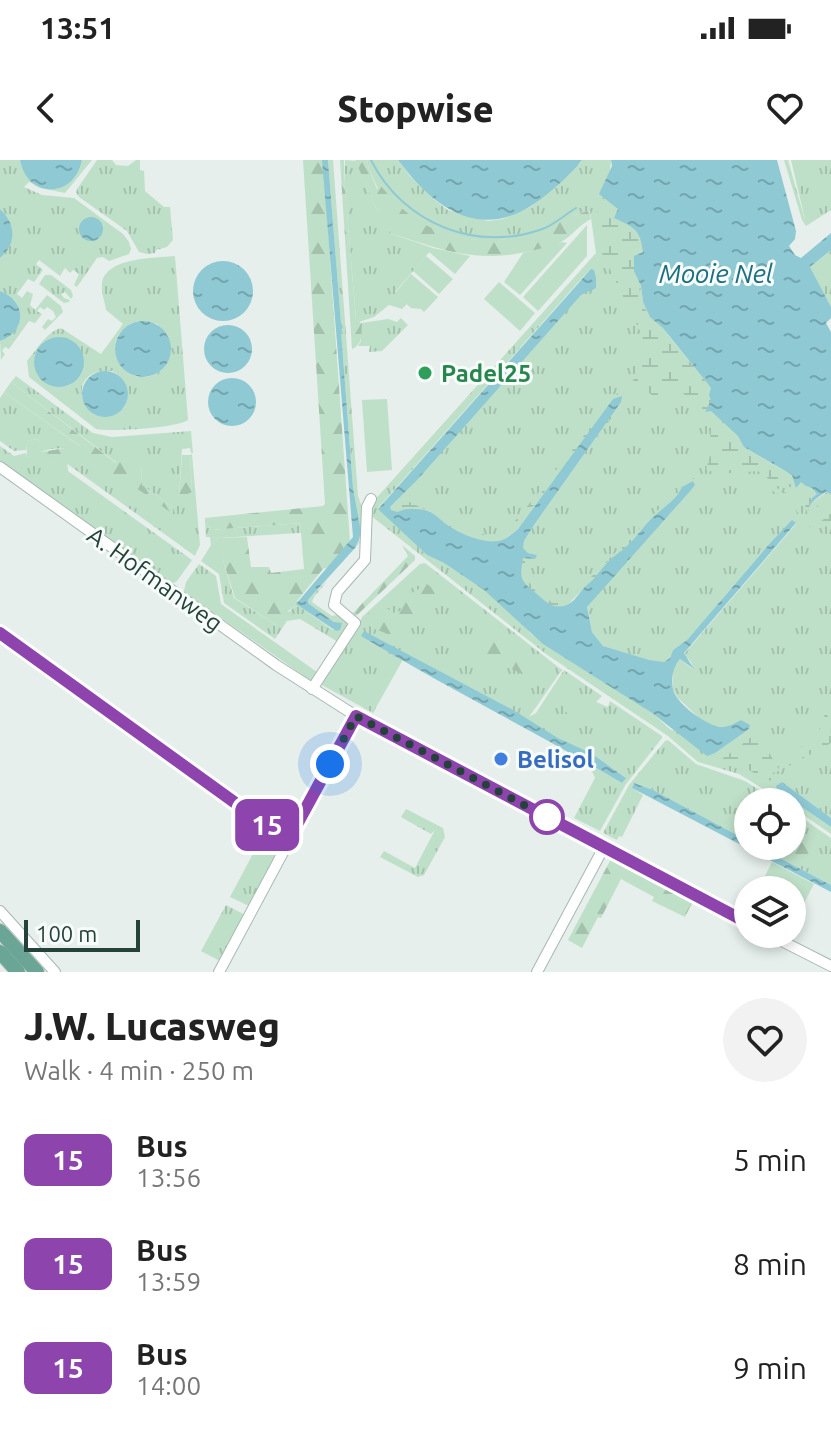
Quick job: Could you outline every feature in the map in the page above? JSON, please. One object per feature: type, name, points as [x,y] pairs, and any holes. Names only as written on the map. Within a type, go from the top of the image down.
[{"type":"main road","points":[[0,931],[37,972]]},
{"type":"main road","points":[[0,952],[18,972]]},
{"type":"street","name":"A. Hofmanweg","points":[[0,467],[263,656],[356,716],[734,916]]},
{"type":"street","points":[[312,689],[355,623],[334,605],[337,592],[365,560],[367,507],[371,499]]},
{"type":"street","points":[[0,633],[288,841]]},
{"type":"street","points":[[219,972],[356,716]]},
{"type":"street","points":[[551,972],[538,969],[604,847]]},
{"type":"street","points":[[0,911],[55,972]]},
{"type":"street","points":[[796,948],[831,966]]},
{"type":"green space","points":[[0,160],[20,160],[32,182],[52,189],[71,182],[82,160],[92,160],[65,193],[40,188],[29,182],[24,187],[42,195],[74,198],[123,234],[131,249],[129,254],[109,261],[103,257],[97,258],[77,287],[74,285],[79,274],[73,270],[70,273],[65,268],[60,276],[39,260],[36,264],[43,270],[34,282],[28,279],[17,294],[22,298],[27,291],[33,294],[30,305],[35,310],[47,295],[61,306],[63,312],[45,330],[42,327],[48,319],[52,321],[56,317],[47,307],[44,310],[40,307],[37,311],[42,314],[35,323],[29,321],[9,349],[5,347],[1,360],[0,341],[15,330],[20,316],[15,301],[0,291],[0,258],[9,246],[12,234],[9,221],[0,209]]},
{"type":"green space","points":[[97,160],[112,160],[116,165],[128,166],[140,160],[145,191],[164,207],[170,207],[173,240],[167,247],[155,253],[139,252],[127,231],[79,197],[77,189]]},
{"type":"green space","points":[[303,160],[323,160],[350,542],[297,601],[300,607],[295,606],[288,611],[291,614],[276,625],[235,598],[219,548],[213,543],[218,538],[247,537],[251,567],[269,567],[271,573],[304,569],[299,533],[301,523],[211,530],[205,518],[325,504]]},
{"type":"green space","points":[[328,160],[333,160],[358,496],[363,510],[362,540],[355,548],[361,531],[353,488]]},
{"type":"green space","points":[[340,160],[344,160],[356,319],[362,324],[360,342],[352,349]]},
{"type":"green space","points":[[345,160],[356,161],[376,208],[392,221],[389,233],[433,248],[395,292],[407,304],[402,309],[389,305],[374,317],[359,322],[356,319]]},
{"type":"green space","points":[[355,160],[367,160],[377,189],[381,186],[410,215],[426,225],[460,237],[499,240],[543,234],[555,228],[554,221],[561,215],[568,218],[589,210],[591,219],[569,237],[550,247],[511,255],[475,255],[442,249],[389,233],[391,221],[376,208]]},
{"type":"green space","points":[[367,160],[398,160],[410,176],[448,210],[488,221],[503,219],[532,206],[582,160],[611,160],[607,202],[643,248],[643,252],[637,254],[634,270],[641,286],[643,302],[744,447],[801,481],[811,503],[827,492],[831,494],[831,818],[806,800],[806,788],[789,788],[782,783],[778,788],[762,788],[739,774],[698,762],[668,736],[546,654],[370,515],[371,504],[596,253],[590,211],[574,216],[542,235],[502,240],[462,238],[427,227],[381,187],[378,189]],"holes":[[[590,269],[468,421],[390,507],[391,510],[496,541],[503,540],[518,529],[613,399],[621,402],[524,541],[522,548],[536,555],[523,557],[521,580],[555,606],[567,605],[680,493],[587,607],[592,632],[603,646],[649,661],[664,662],[670,658],[673,650],[687,640],[771,542],[792,521],[796,524],[684,654],[693,669],[680,659],[673,667],[673,690],[700,719],[712,726],[749,729],[743,733],[671,730],[652,713],[531,634],[484,590],[427,555],[378,508]]]},
{"type":"green space","points":[[784,160],[788,160],[806,224],[791,160],[831,160],[831,210],[806,226],[802,220]]},
{"type":"green space","points":[[614,198],[635,224],[645,251],[635,255],[641,301],[648,314],[658,318],[711,388],[711,401],[707,409],[700,409],[676,391],[656,398],[633,381],[646,348],[600,249],[596,227],[599,200]]},
{"type":"green space","points":[[587,225],[587,256],[538,311],[523,297]]},
{"type":"green space","points":[[567,243],[520,295],[504,282],[523,253]]},
{"type":"green space","points":[[433,248],[470,256],[455,274],[429,252]]},
{"type":"green space","points":[[831,250],[831,308],[810,267]]},
{"type":"green space","points":[[175,256],[188,420],[144,429],[96,429],[29,377],[27,361],[46,337],[61,328],[101,354],[123,324],[106,310],[102,288],[105,276],[121,264]],"holes":[[[138,321],[157,324],[168,336],[170,352],[167,363],[148,377],[136,376],[126,370],[115,350],[117,339],[124,329]],[[56,338],[70,340],[83,369],[74,382],[62,387],[51,385],[42,378],[36,368],[35,357],[41,346]],[[112,371],[117,374],[128,391],[124,408],[99,416],[88,408],[82,397],[86,379],[99,372]]]},
{"type":"green space","points":[[426,256],[453,279],[439,294],[413,271]]},
{"type":"green space","points":[[411,274],[438,297],[424,312],[411,308],[395,293]]},
{"type":"green space","points":[[45,275],[51,275],[71,290],[71,299],[65,292],[61,294],[69,302],[64,303],[39,284]]},
{"type":"green space","points":[[499,282],[535,313],[520,331],[484,299]]},
{"type":"green space","points":[[401,318],[408,325],[382,351],[369,352],[370,346],[358,346],[361,323],[388,319],[397,322]]},
{"type":"green space","points":[[16,376],[93,433],[112,437],[191,431],[193,453],[190,448],[182,449],[179,497],[192,492],[192,454],[200,545],[195,556],[66,463],[64,448],[40,452],[38,439],[27,441],[26,450],[14,451],[0,441],[0,398],[4,392],[173,513],[173,507],[142,485],[141,464],[135,459],[117,463],[11,382]]},
{"type":"green space","points":[[11,382],[116,463],[135,458],[141,463],[142,485],[173,507],[173,514],[132,485],[114,488],[83,466],[80,446],[4,392]]},
{"type":"green space","points":[[621,389],[625,398],[597,439],[595,428],[551,481],[540,500],[512,529],[513,533],[497,543],[481,542],[425,519],[416,508],[401,512],[388,509],[401,498],[445,519],[497,538],[518,518]]},
{"type":"green space","points":[[387,399],[392,470],[367,472],[362,400]]},
{"type":"green space","points":[[711,411],[737,428],[744,447],[773,466],[794,475],[797,480],[794,489],[773,482],[758,471],[717,474],[706,469],[711,446],[705,412]]},
{"type":"green space","points":[[38,439],[41,452],[65,448],[70,484],[56,474],[53,463],[27,456],[26,441]]},
{"type":"green space","points":[[0,446],[14,456],[26,453],[27,456],[53,463],[69,483],[68,471],[192,560],[172,584],[0,462]]},
{"type":"green space","points":[[182,455],[190,455],[192,492],[179,498]]},
{"type":"green space","points":[[694,478],[697,486],[691,494],[694,485],[680,491],[632,539],[632,545],[606,563],[570,603],[559,610],[549,608],[521,586],[521,558],[525,557],[525,571],[534,589],[552,602],[565,603],[686,482]]},
{"type":"green space","points":[[757,479],[795,497],[807,521],[829,536],[830,540],[804,522],[787,498],[755,483],[709,482]]},
{"type":"green space","points":[[801,481],[817,494],[812,498],[808,511],[811,513],[819,504],[819,519],[823,520],[831,514],[831,529],[808,514],[798,483]]},
{"type":"green space","points":[[205,522],[211,530],[301,523],[299,533],[218,538],[213,543],[219,547],[234,598],[276,625],[295,606],[333,630],[340,630],[308,603],[328,580],[312,602],[332,616],[341,614],[349,623],[338,642],[300,619],[287,621],[275,639],[224,603],[219,574],[201,561],[211,545],[210,537],[206,537]]},
{"type":"green space","points":[[402,545],[415,556],[415,560],[355,617],[352,614],[408,556]]},
{"type":"green space","points":[[425,563],[562,670],[529,717],[536,713],[564,670],[602,696],[596,702],[608,707],[610,701],[662,736],[626,784],[600,831],[574,818],[595,778],[587,768],[589,764],[622,783],[625,777],[591,753],[406,654],[373,713],[320,684],[363,616],[420,564]]},
{"type":"green space","points":[[199,564],[216,576],[221,604],[317,672],[311,681],[184,592],[186,582]]},
{"type":"green space","points":[[427,584],[438,596],[424,627],[409,620],[403,625],[404,632],[397,637],[366,622],[366,616],[378,604],[393,613],[400,611],[410,594]]},
{"type":"green space","points":[[497,628],[523,651],[526,666],[551,670],[547,680],[542,684],[485,656],[483,641],[492,629]]},
{"type":"green space","points":[[562,687],[582,699],[584,706],[568,716],[558,691]]},
{"type":"green space","points":[[821,707],[829,718],[831,743],[785,768],[777,755],[790,748],[812,745],[825,718]]},
{"type":"green space","points":[[757,733],[780,771],[768,774],[775,778],[769,781],[722,759]]},
{"type":"green space","points":[[668,740],[696,764],[745,781],[756,788],[734,788],[734,833],[634,783],[632,788],[643,795],[622,837],[619,836],[617,840],[603,833],[629,785]]},
{"type":"green space","points":[[406,809],[443,828],[445,837],[424,875],[418,877],[380,857],[384,851],[415,868],[435,830],[431,834],[401,817]]},
{"type":"green space","points":[[806,810],[831,827],[831,834],[806,817]]},
{"type":"green space","points":[[806,821],[831,838],[831,885],[784,860],[806,860]]},
{"type":"green space","points":[[266,829],[279,841],[280,846],[249,906],[230,897]]},
{"type":"green space","points":[[806,839],[820,850],[806,854]]},
{"type":"green space","points":[[611,859],[693,901],[685,917],[652,901],[654,897],[621,879],[582,948],[568,940]]},
{"type":"green space","points":[[772,862],[799,876],[765,876]]},
{"type":"green space","points":[[806,880],[814,884],[806,899]]},
{"type":"green space","points":[[226,905],[245,915],[220,961],[201,951]]},
{"type":"water","points":[[20,160],[82,160],[78,173],[70,182],[51,189],[32,182],[24,173]]},
{"type":"water","points":[[322,160],[328,160],[353,488],[361,531],[355,548],[308,600],[334,622],[342,623],[340,630],[336,631],[296,604],[353,537]]},
{"type":"water","points":[[398,160],[582,160],[552,190],[520,212],[500,219],[480,219],[462,215],[428,194]]},
{"type":"water","name":"Mooie Nel","points":[[611,160],[777,160],[796,231],[795,239],[789,246],[795,255],[801,258],[831,233],[831,250],[810,267],[831,307],[831,318],[826,323],[831,332],[831,494],[826,492],[808,508],[817,494],[812,488],[801,482],[796,488],[792,475],[744,447],[738,436],[711,411],[705,412],[711,401],[711,388],[663,328],[650,317],[643,302],[641,286],[634,271],[634,256],[643,252],[638,233],[614,218],[618,209],[599,194],[612,166]]},
{"type":"water","points":[[0,209],[12,227],[12,240],[0,258]]},
{"type":"water","points":[[91,217],[99,221],[103,229],[99,237],[91,241],[83,237],[79,229],[83,221]]},
{"type":"water","points":[[223,261],[235,263],[244,270],[251,279],[251,303],[244,312],[235,319],[223,321],[211,319],[202,312],[195,303],[193,291],[195,279],[202,270],[211,263]]},
{"type":"water","points":[[591,269],[594,270],[596,288],[581,295],[390,507],[398,512],[409,509],[429,511],[459,532],[477,539],[504,539],[518,529],[613,399],[622,396],[621,402],[524,541],[523,548],[537,555],[535,559],[523,558],[521,576],[549,604],[568,605],[673,500],[682,487],[693,481],[695,485],[691,490],[587,607],[592,632],[603,646],[664,662],[673,650],[687,640],[771,542],[792,520],[796,523],[684,653],[694,669],[680,659],[674,669],[672,681],[675,695],[694,714],[717,726],[728,726],[741,720],[750,725],[749,729],[707,756],[652,713],[543,644],[484,590],[427,555],[378,509]]},
{"type":"water","points":[[0,291],[15,302],[20,316],[15,330],[0,341]]},
{"type":"water","points":[[143,321],[163,329],[171,349],[163,369],[143,377],[123,369],[115,349],[123,329]]},
{"type":"water","points":[[228,325],[245,332],[252,349],[245,366],[228,373],[211,366],[204,349],[211,332]]},
{"type":"water","points":[[59,337],[77,344],[84,362],[77,380],[59,387],[41,380],[34,362],[41,344]]},
{"type":"water","points":[[105,371],[114,372],[121,378],[127,385],[127,403],[121,410],[114,416],[105,417],[96,416],[89,410],[83,403],[82,394],[83,385],[89,378],[96,372]]},
{"type":"water","points":[[232,378],[249,385],[256,402],[249,419],[232,426],[215,419],[208,402],[215,385]]},
{"type":"water","points":[[364,631],[513,710],[558,738],[591,753],[626,778],[622,783],[426,674],[361,636]]},
{"type":"water","points":[[782,782],[790,788],[776,788]]},
{"type":"water","points":[[634,783],[653,790],[734,833],[734,841],[632,788]]},
{"type":"water","points":[[806,800],[831,818],[831,827],[806,810]]},
{"type":"water","points":[[770,860],[784,860],[831,885],[831,892],[806,879],[806,876]]},
{"type":"waterway","points":[[371,160],[402,201],[445,228],[469,235],[520,235],[545,228],[576,208]]},
{"type":"bus line","name":"15","points":[[0,633],[288,841],[356,716],[734,916]]},
{"type":"place","name":"Padel25","points":[[425,373]]},
{"type":"place","name":"Belisol","points":[[501,759]]},
{"type":"route","points":[[330,764],[356,716],[558,823],[547,817]]}]
